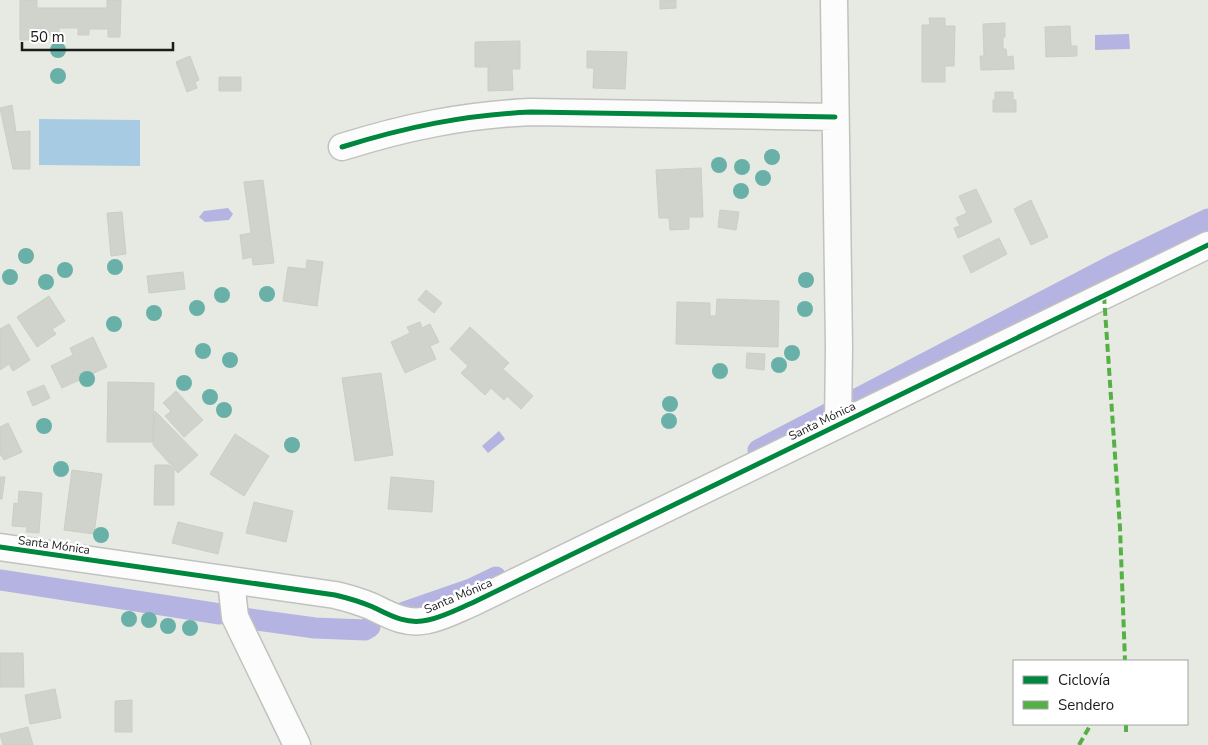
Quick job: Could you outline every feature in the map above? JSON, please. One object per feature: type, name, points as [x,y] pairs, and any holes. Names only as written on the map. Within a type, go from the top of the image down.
[{"type":"street","points":[[834,0],[839,347],[838,425]]},
{"type":"street","points":[[342,147],[382,134],[424,124],[498,114],[539,112],[835,117]]},
{"type":"street","name":"Santa Mónica","points":[[0,547],[336,595],[362,603],[404,621],[416,622],[436,618],[472,603],[1208,245]]},
{"type":"street","points":[[231,581],[235,618],[297,745]]},
{"type":"shaded area","points":[[1129,34],[1130,49],[1095,50],[1095,35]]},
{"type":"shaded area","points":[[39,119],[140,120],[140,166],[39,165]]},
{"type":"shaded area","points":[[228,208],[233,214],[229,220],[205,222],[199,217],[204,211]]},
{"type":"shaded area","points":[[499,431],[505,439],[488,453],[482,446]]},
{"type":"building","points":[[20,0],[37,0],[37,8],[107,8],[107,0],[121,0],[120,37],[108,37],[108,29],[89,29],[89,35],[78,35],[78,28],[59,28],[59,35],[46,35],[46,32],[35,31],[35,40],[20,40]]},
{"type":"building","points":[[660,0],[676,0],[676,8],[660,9]]},
{"type":"building","points":[[929,18],[945,18],[945,26],[955,26],[954,66],[945,66],[945,82],[922,82],[922,25],[930,25]]},
{"type":"building","points":[[1005,23],[1003,49],[1006,49],[1007,57],[1013,56],[1014,69],[981,70],[980,56],[984,56],[983,24]]},
{"type":"building","points":[[1070,26],[1071,46],[1077,46],[1077,56],[1046,57],[1045,27]]},
{"type":"building","points":[[520,41],[520,69],[512,69],[513,90],[488,91],[488,67],[475,67],[475,42]]},
{"type":"building","points":[[587,51],[627,52],[625,89],[593,88],[594,68],[587,68]]},
{"type":"building","points":[[190,56],[199,80],[195,82],[197,88],[187,92],[176,62]]},
{"type":"building","points":[[219,77],[241,77],[241,91],[219,91]]},
{"type":"building","points":[[995,92],[1013,92],[1013,100],[1016,100],[1016,112],[993,112]]},
{"type":"building","points":[[12,105],[16,132],[30,131],[30,169],[13,169],[0,108]]},
{"type":"building","points":[[701,168],[703,217],[689,217],[689,229],[670,230],[669,218],[659,218],[656,170]]},
{"type":"building","points":[[263,180],[274,263],[253,265],[252,257],[243,259],[240,235],[251,233],[244,182]]},
{"type":"building","points":[[976,189],[992,222],[958,238],[954,228],[960,226],[956,218],[967,213],[959,196]]},
{"type":"building","points":[[1031,200],[1048,237],[1031,245],[1014,209]]},
{"type":"building","points":[[720,210],[739,212],[736,230],[718,227]]},
{"type":"building","points":[[122,212],[126,254],[111,256],[107,213]]},
{"type":"building","points":[[999,238],[1007,254],[971,273],[963,256]]},
{"type":"building","points":[[307,260],[323,262],[317,306],[283,301],[288,267],[306,269]]},
{"type":"building","points":[[183,272],[185,289],[149,293],[147,276]]},
{"type":"building","points":[[426,290],[442,303],[434,313],[418,300]]},
{"type":"building","points":[[49,296],[65,321],[52,329],[56,334],[37,347],[17,317]]},
{"type":"building","points":[[717,299],[779,301],[778,347],[676,344],[677,302],[710,303],[710,316],[716,316]]},
{"type":"building","points":[[420,322],[422,328],[430,324],[439,342],[430,346],[436,359],[405,373],[391,342],[410,333],[407,327]]},
{"type":"building","points":[[9,324],[30,360],[13,371],[9,364],[0,370],[0,329]]},
{"type":"building","points":[[470,327],[509,363],[503,369],[533,396],[521,409],[507,396],[504,400],[491,388],[485,395],[461,373],[468,366],[450,349]]},
{"type":"building","points":[[93,337],[107,367],[62,388],[51,366],[73,355],[70,348]]},
{"type":"building","points":[[747,353],[765,354],[764,370],[746,368]]},
{"type":"building","points":[[381,373],[393,455],[355,461],[342,378]]},
{"type":"building","points":[[108,382],[154,383],[153,442],[107,442]]},
{"type":"building","points":[[44,385],[50,398],[33,406],[27,392]]},
{"type":"building","points":[[176,391],[203,420],[184,437],[165,416],[171,411],[163,403]]},
{"type":"building","points":[[155,411],[198,455],[178,473],[153,445]]},
{"type":"building","points":[[8,423],[22,452],[4,460],[0,454],[0,427]]},
{"type":"building","points":[[235,434],[269,456],[244,496],[210,474]]},
{"type":"building","points":[[155,465],[169,465],[174,470],[174,505],[154,505]]},
{"type":"building","points":[[72,470],[102,474],[94,534],[64,530]]},
{"type":"building","points":[[0,477],[5,477],[2,499],[0,499]]},
{"type":"building","points":[[391,477],[434,481],[432,512],[388,509]]},
{"type":"building","points":[[19,491],[42,493],[39,533],[26,532],[27,527],[12,526],[14,503],[18,504]]},
{"type":"building","points":[[254,502],[293,511],[286,542],[246,533]]},
{"type":"building","points":[[178,522],[223,533],[218,554],[172,543]]},
{"type":"building","points":[[0,653],[23,653],[24,687],[0,687]]},
{"type":"building","points":[[55,689],[61,718],[30,724],[25,695]]},
{"type":"building","points":[[132,700],[132,732],[115,732],[115,701]]},
{"type":"building","points":[[28,727],[33,745],[3,745],[0,734]]},
{"type":"waterway","points":[[841,407],[1113,265],[1208,219]]},
{"type":"waterway","points":[[758,450],[831,412]]},
{"type":"waterway","points":[[396,615],[471,589],[496,577]]},
{"type":"waterway","points":[[0,580],[220,614]]},
{"type":"waterway","points":[[243,618],[315,628],[365,630],[370,627]]},
{"type":"marked path","points":[[1104,296],[1120,528],[1125,660]]},
{"type":"marked path","points":[[1079,745],[1090,725]]},
{"type":"marked path","points":[[1126,725],[1126,735]]},
{"type":"cycle path","points":[[342,147],[435,123],[482,116],[531,112],[835,117]]},
{"type":"cycle path","points":[[0,547],[335,595],[364,603],[406,620],[434,619],[472,603],[1208,245]]}]
